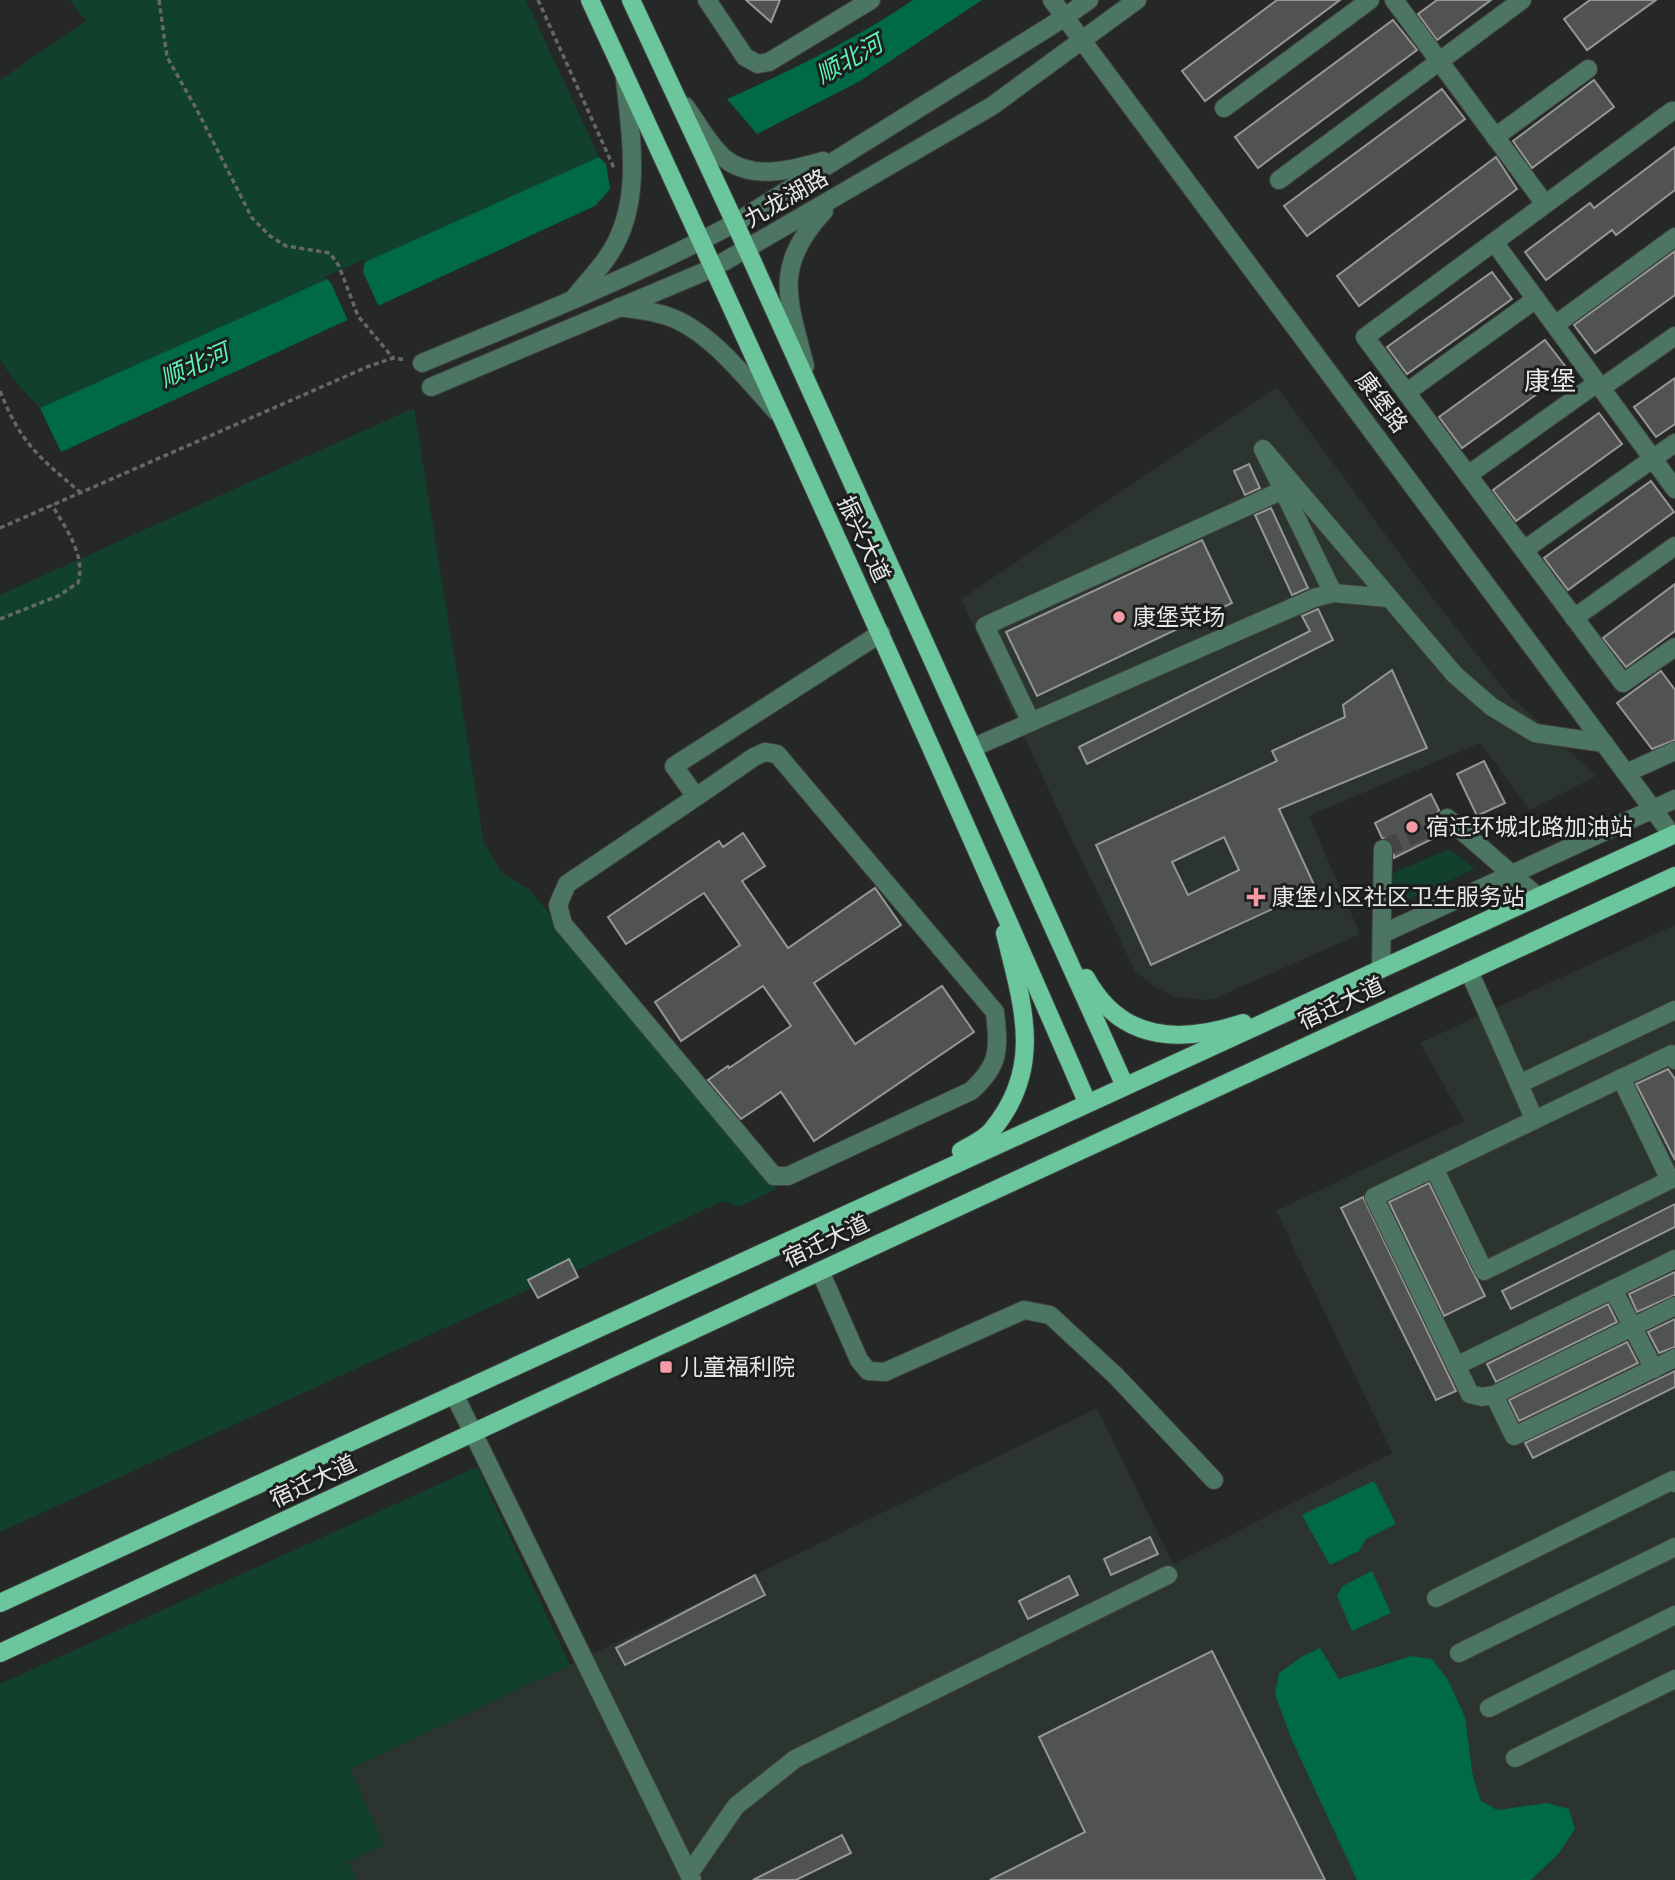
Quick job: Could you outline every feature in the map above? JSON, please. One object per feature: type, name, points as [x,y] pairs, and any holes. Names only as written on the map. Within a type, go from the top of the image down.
[{"type":"main road","name":"振兴大道","points":[[590,0],[881,634],[1087,1102]]},
{"type":"main road","name":"振兴大道","points":[[631,0],[735,223],[1125,1086]]},
{"type":"main road","name":"宿迁大道","points":[[0,1603],[1674,834]]},
{"type":"main road","points":[[1030,875],[1090,985],[1105,1005],[1136,1028],[1159,1035],[1184,1036],[1233,1027],[1316,999]]},
{"type":"main road","name":"宿迁大道","points":[[0,1653],[1675,876]]},
{"type":"main road","points":[[901,1189],[991,1132],[1012,1099],[1025,1063],[1026,1026],[992,882]]},
{"type":"street","points":[[707,0],[745,57],[758,64],[769,62],[871,0]]},
{"type":"street","name":"康堡路","points":[[1052,0],[1674,834]]},
{"type":"street","name":"九龙湖路","points":[[422,363],[571,301],[701,242],[1089,0]]},
{"type":"street","name":"九龙湖路","points":[[431,387],[712,268],[992,106],[1137,0]]},
{"type":"street","points":[[1224,108],[1370,0]]},
{"type":"street","points":[[1394,0],[1545,204]]},
{"type":"street","points":[[1279,180],[1522,0]]},
{"type":"street","points":[[1495,136],[1588,69]]},
{"type":"street","points":[[571,301],[607,258],[620,234],[629,202],[634,172],[625,76]]},
{"type":"street","points":[[670,84],[725,159],[746,169],[771,172],[795,169],[846,153]]},
{"type":"street","points":[[1675,111],[1365,337],[1623,683],[1675,647]]},
{"type":"street","points":[[810,390],[788,299],[787,276],[795,251],[807,229],[837,197]]},
{"type":"street","points":[[1555,325],[1675,237]]},
{"type":"street","points":[[1494,242],[1675,489]]},
{"type":"street","points":[[1407,393],[1536,299]]},
{"type":"street","points":[[619,307],[670,317],[696,331],[725,356],[780,415]]},
{"type":"street","points":[[1468,475],[1675,336]]},
{"type":"street","points":[[1524,550],[1675,443]]},
{"type":"street","points":[[1333,593],[1263,449],[1455,675],[1492,707],[1535,733],[1604,743]]},
{"type":"street","points":[[1031,722],[985,626],[1283,490]]},
{"type":"street","points":[[1574,618],[1675,546]]},
{"type":"street","points":[[972,748],[1314,598],[1333,593],[1388,598]]},
{"type":"street","points":[[696,797],[674,766],[881,634]]},
{"type":"street","points":[[1626,773],[1675,751]]},
{"type":"street","points":[[765,752],[777,754],[995,1012],[997,1050],[987,1077],[971,1091],[788,1176],[774,1176],[563,924],[558,905],[567,884],[696,797],[754,757],[765,752]]},
{"type":"street","points":[[1382,934],[1675,799]]},
{"type":"street","points":[[1447,818],[1538,897]]},
{"type":"street","points":[[1381,969],[1384,849]]},
{"type":"street","points":[[1469,971],[1534,1119]]},
{"type":"street","points":[[1519,1084],[1675,1010]]},
{"type":"street","points":[[1675,1060],[1672,1054],[1374,1197],[1470,1394],[1482,1397],[1494,1395],[1675,1306]]},
{"type":"street","points":[[1434,1168],[1484,1271],[1670,1180],[1621,1078]]},
{"type":"street","points":[[1456,1366],[1675,1259]]},
{"type":"street","points":[[820,1271],[859,1360],[868,1371],[885,1373],[1024,1310],[1050,1315],[1116,1377],[1214,1480]]},
{"type":"street","points":[[1613,1289],[1654,1369]]},
{"type":"street","points":[[1494,1395],[1514,1436],[1675,1359]]},
{"type":"street","points":[[454,1394],[691,1877]]},
{"type":"street","points":[[1436,1598],[1673,1480],[1675,1483]]},
{"type":"street","points":[[1459,1653],[1675,1547]]},
{"type":"street","points":[[691,1877],[736,1807],[795,1759],[1168,1575]]},
{"type":"street","points":[[1489,1707],[1675,1615]]},
{"type":"street","points":[[1515,1758],[1675,1679]]},
{"type":"path","points":[[159,0],[167,57],[252,218],[286,247],[330,253],[339,266],[358,316],[393,358]]},
{"type":"path","points":[[538,0],[629,202]]},
{"type":"path","points":[[0,528],[367,367],[393,358],[422,363]]},
{"type":"path","points":[[0,391],[11,419],[35,453],[81,493]]},
{"type":"path","points":[[0,619],[58,596],[78,583],[81,574],[73,540],[52,505]]},
{"type":"shaded area","points":[[70,0],[526,0],[599,157],[40,408],[12,378],[0,359],[0,80],[86,21]]},
{"type":"shaded area","points":[[1277,387],[1422,584],[1507,693],[1596,776],[1530,810],[1480,743],[1309,816],[1360,934],[1216,998],[1203,1000],[1173,996],[1153,986],[1135,971],[961,599]]},
{"type":"shaded area","points":[[414,408],[484,843],[502,873],[529,889],[778,1188],[739,1207],[723,1201],[575,1271],[568,1259],[529,1280],[532,1288],[0,1532],[0,595]]},
{"type":"shaded area","points":[[1449,849],[1475,869],[1391,907],[1393,873]]},
{"type":"shaded area","points":[[1675,925],[1675,1880],[357,1880],[348,1862],[383,1844],[349,1769],[570,1665],[1097,1408],[1173,1564],[1392,1453],[1276,1211],[1464,1121],[1420,1043]]},
{"type":"shaded area","points":[[477,1467],[570,1665],[350,1769],[384,1845],[348,1862],[357,1880],[0,1880],[0,1684]]},
{"type":"water","name":"顺北河","points":[[913,0],[982,0],[860,81],[757,134],[727,99],[822,54]]},
{"type":"water","name":"顺北河","points":[[599,157],[606,164],[610,189],[595,206],[61,452],[40,408]]},
{"type":"water","points":[[1374,1481],[1396,1524],[1366,1539],[1359,1551],[1330,1565],[1302,1515]]},
{"type":"water","points":[[1372,1571],[1391,1613],[1352,1631],[1337,1596],[1343,1586]]},
{"type":"water","points":[[1320,1648],[1339,1679],[1411,1656],[1432,1659],[1448,1680],[1465,1717],[1473,1777],[1481,1801],[1497,1810],[1547,1803],[1569,1809],[1575,1829],[1559,1853],[1531,1880],[1357,1880],[1291,1738],[1275,1694],[1279,1673]]},
{"type":"pier","points":[[365,259],[363,272],[380,309],[349,323],[331,283],[325,277]]},
{"type":"building","points":[[746,0],[780,0],[771,22]]},
{"type":"building","points":[[1277,0],[1340,0],[1205,101],[1182,71]]},
{"type":"building","points":[[1437,0],[1491,0],[1437,40],[1418,14]]},
{"type":"building","points":[[1590,0],[1656,0],[1587,50],[1564,19]]},
{"type":"building","points":[[1393,20],[1417,50],[1258,168],[1235,137]]},
{"type":"building","points":[[1594,80],[1614,107],[1532,168],[1513,141]]},
{"type":"building","points":[[1442,89],[1465,119],[1307,236],[1284,206]]},
{"type":"building","points":[[1675,147],[1675,190],[1616,235],[1612,230],[1546,280],[1525,252],[1590,203],[1594,208]]},
{"type":"building","points":[[1496,157],[1517,189],[1359,306],[1337,276]]},
{"type":"building","points":[[1675,251],[1675,295],[1595,353],[1574,325]]},
{"type":"building","points":[[1492,272],[1512,299],[1407,374],[1387,347]]},
{"type":"building","points":[[1545,340],[1569,371],[1462,448],[1439,417]]},
{"type":"building","points":[[1675,378],[1675,424],[1656,437],[1634,407]]},
{"type":"building","points":[[1599,413],[1622,444],[1516,521],[1493,490]]},
{"type":"building","points":[[1249,464],[1260,488],[1245,495],[1234,471]]},
{"type":"building","points":[[1651,481],[1674,512],[1568,590],[1544,558]]},
{"type":"building","points":[[1271,508],[1308,588],[1292,595],[1255,515]]},
{"type":"building","name":"康堡菜场","points":[[1202,540],[1232,603],[1037,696],[1006,632]]},
{"type":"building","points":[[1675,584],[1675,631],[1626,667],[1603,638]]},
{"type":"building","points":[[1318,609],[1333,640],[1087,764],[1079,747],[1310,631],[1302,616]]},
{"type":"building","points":[[1392,670],[1427,748],[1279,809],[1316,889],[1151,965],[1096,845],[1277,761],[1272,751],[1345,717],[1343,705]],"holes":[[[1224,837],[1239,870],[1188,895],[1172,862]]]},
{"type":"building","points":[[1661,671],[1675,690],[1675,740],[1652,749],[1617,703]]},
{"type":"building","points":[[1484,761],[1505,803],[1477,816],[1457,774]]},
{"type":"building","name":"宿迁环城北路加油站","points":[[1431,794],[1439,810],[1436,815],[1437,822],[1446,832],[1394,858],[1393,844],[1382,838],[1375,823]]},
{"type":"building","points":[[743,833],[765,866],[742,881],[788,948],[875,888],[901,925],[814,983],[855,1044],[942,986],[974,1032],[814,1141],[781,1092],[741,1119],[708,1080],[791,1026],[763,986],[681,1041],[655,1002],[740,945],[704,893],[626,944],[608,917],[719,841],[723,847]]},
{"type":"building","points":[[1668,1069],[1675,1079],[1675,1160],[1636,1084]]},
{"type":"building","points":[[1429,1183],[1485,1296],[1444,1316],[1389,1202]]},
{"type":"building","points":[[1363,1197],[1456,1391],[1436,1400],[1341,1208]]},
{"type":"building","points":[[1675,1204],[1675,1227],[1511,1309],[1502,1291]]},
{"type":"building","points":[[569,1259],[578,1277],[538,1298],[528,1280]]},
{"type":"building","points":[[1675,1272],[1675,1295],[1637,1312],[1629,1294]]},
{"type":"building","points":[[1608,1304],[1617,1322],[1496,1382],[1487,1364]]},
{"type":"building","points":[[1675,1319],[1675,1347],[1659,1353],[1648,1332]]},
{"type":"building","points":[[1627,1342],[1638,1363],[1519,1421],[1509,1400]]},
{"type":"building","points":[[1675,1371],[1675,1387],[1533,1458],[1525,1443]]},
{"type":"building","points":[[1150,1537],[1158,1554],[1111,1575],[1104,1559]]},
{"type":"building","points":[[755,1575],[765,1595],[625,1665],[616,1648]]},
{"type":"building","points":[[1069,1576],[1078,1595],[1028,1619],[1019,1601]]},
{"type":"building","points":[[1212,1651],[1325,1880],[990,1880],[1085,1832],[1039,1737]]},
{"type":"building","points":[[842,1835],[851,1853],[796,1880],[753,1880]]},
{"type":"tunnel","points":[[1383,849],[1447,818]]},
{"type":"place","name":"康堡菜场","points":[[1119,617]]},
{"type":"place","name":"宿迁环城北路加油站","points":[[1412,827]]},
{"type":"place","name":"康堡小区社区卫生服务站","points":[[1256,897]]},
{"type":"place","name":"儿童福利院","points":[[666,1367]]},
{"type":"district","name":"康堡","points":[[1550,381]]}]
